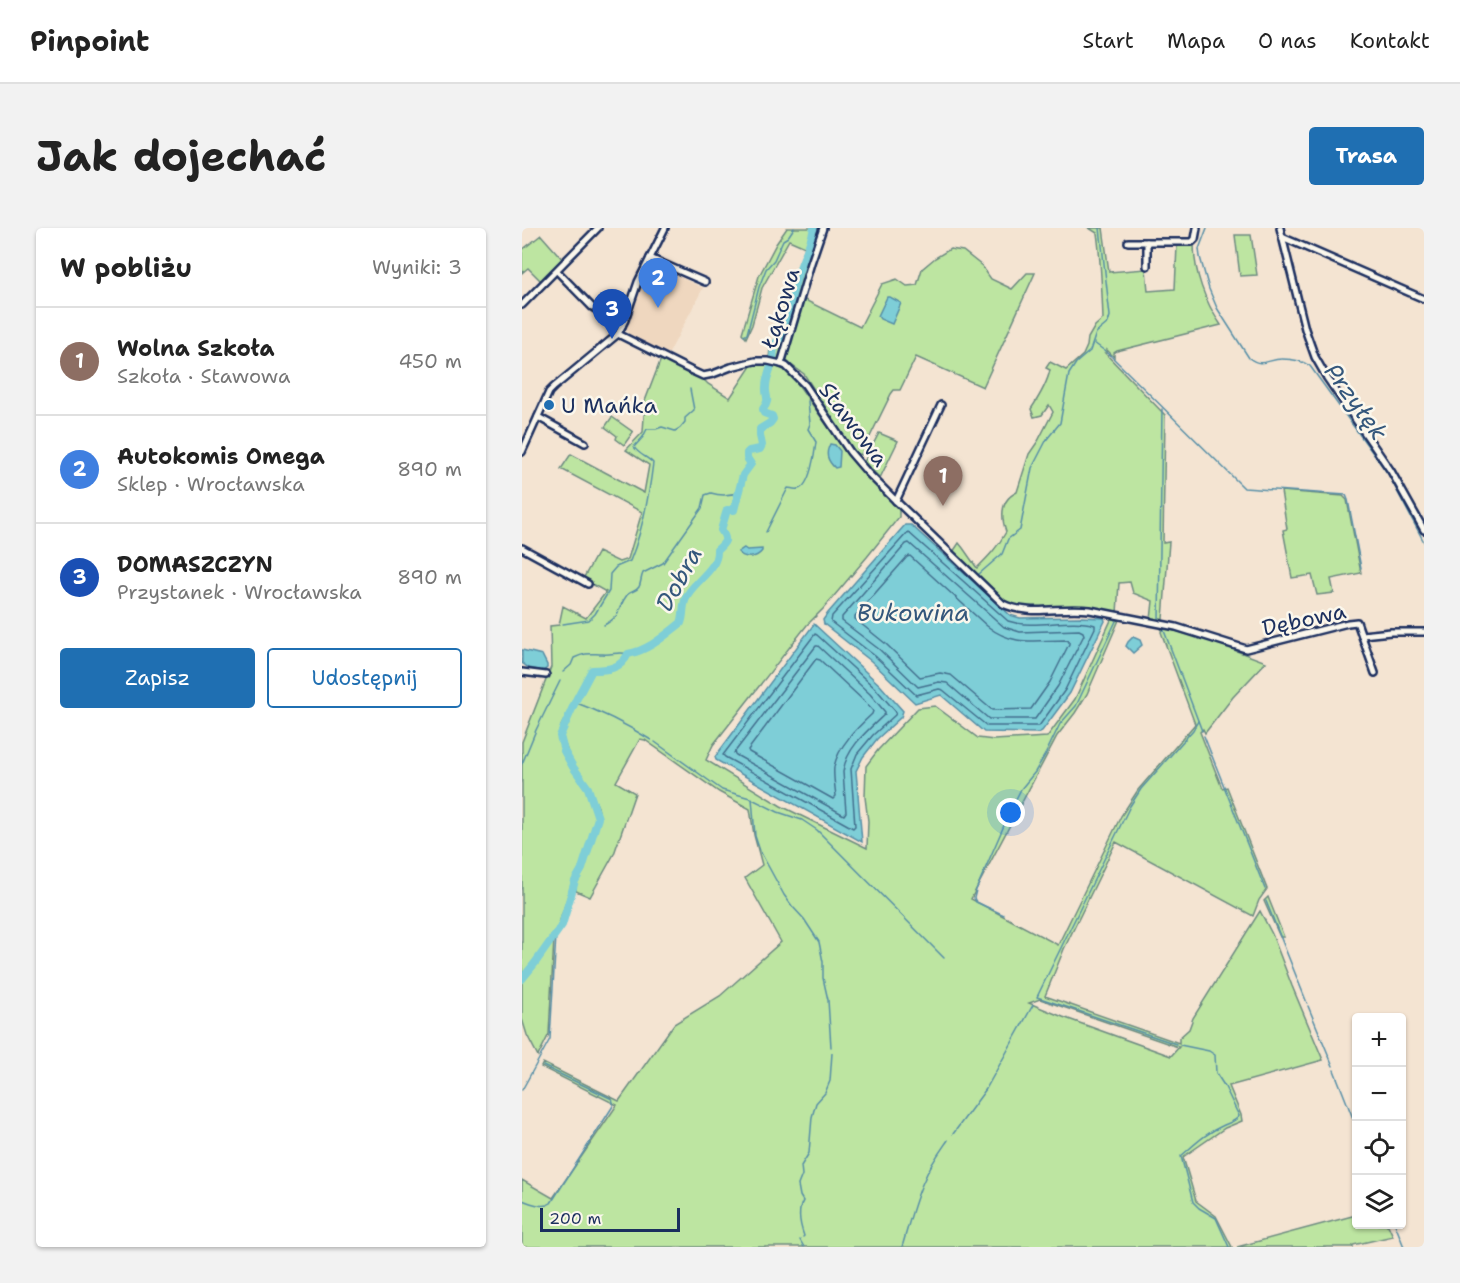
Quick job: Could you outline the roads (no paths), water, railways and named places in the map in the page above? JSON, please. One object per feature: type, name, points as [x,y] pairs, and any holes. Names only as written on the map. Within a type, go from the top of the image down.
[{"type":"street","points":[[522,305],[598,228]]},
{"type":"street","points":[[522,452],[549,392],[558,382],[618,334],[638,282],[665,228]]},
{"type":"street","name":"Łąkowa","points":[[775,362],[823,228]]},
{"type":"street","points":[[1128,242],[1192,242],[1196,239],[1197,228]]},
{"type":"street","points":[[1280,228],[1305,329],[1315,357],[1391,471],[1424,531]]},
{"type":"street","points":[[1282,237],[1424,299]]},
{"type":"street","points":[[1147,242],[1147,266]]},
{"type":"street","points":[[650,258],[705,282]]},
{"type":"street","points":[[557,271],[592,307],[622,326]]},
{"type":"street","points":[[618,334],[703,376],[755,361],[775,362]]},
{"type":"street","name":"Stawowa","points":[[775,362],[791,371],[805,385],[850,452],[896,501],[1003,604],[1028,611],[1078,608],[1090,610],[1176,627],[1246,649]]},
{"type":"street","points":[[896,501],[941,405]]},
{"type":"street","points":[[538,417],[585,443]]},
{"type":"street","points":[[522,548],[588,584]]},
{"type":"street","name":"Dębowa","points":[[1246,649],[1354,622],[1358,624],[1375,673]]},
{"type":"street","name":"Dębowa","points":[[1362,635],[1424,632]]},
{"type":"street","points":[[522,672],[546,675]]},
{"type":"water","points":[[887,297],[901,303],[892,324],[878,316]]},
{"type":"water","points":[[830,444],[835,445],[840,451],[839,467],[835,468],[829,460],[827,454]]},
{"type":"water","name":"Bukowina","points":[[905,525],[911,525],[1010,615],[1020,618],[1104,618],[1105,621],[1070,693],[1042,731],[1038,733],[984,732],[941,695],[915,703],[871,661],[824,624],[823,620],[828,613]]},
{"type":"water","points":[[744,548],[747,550],[762,549],[762,551],[757,556],[747,557],[738,552]]},
{"type":"water","name":"Bukowina","points":[[814,624],[880,685],[903,711],[901,717],[877,739],[863,757],[856,771],[862,842],[716,760],[715,757]]},
{"type":"water","points":[[1133,637],[1140,640],[1142,645],[1133,653],[1126,646]]},
{"type":"water","points":[[522,650],[542,655],[547,668],[543,671],[529,668],[522,663]]},
{"type":"waterway","points":[[744,336],[747,334],[766,269],[774,260],[783,240],[794,228]]},
{"type":"waterway","name":"Dobra","points":[[522,979],[562,925],[598,818],[588,788],[564,751],[560,736],[592,670],[617,666],[628,654],[650,646],[681,623],[688,594],[714,563],[717,550],[725,541],[721,530],[727,510],[734,510],[743,475],[751,464],[747,453],[760,449],[762,445],[760,429],[773,419],[772,416],[764,413],[763,409],[767,400],[767,379],[775,344],[783,337],[795,285],[814,228]]},
{"type":"waterway","points":[[979,574],[1002,554],[1008,539],[1020,530],[1032,468],[1047,439],[1060,423],[1069,374],[1076,363],[1090,351],[1096,333],[1108,323],[1110,316],[1100,228]]},
{"type":"waterway","name":"Przyłęk","points":[[1207,228],[1199,249],[1209,289],[1217,308],[1249,358],[1261,363],[1289,359],[1310,366],[1388,474],[1424,542]]},
{"type":"waterway","points":[[1094,343],[1109,354],[1244,488],[1346,495],[1361,568]]},
{"type":"waterway","points":[[563,624],[589,620],[609,591],[610,574],[616,567],[630,561],[645,513],[653,463],[634,447],[647,429],[662,427],[675,431],[680,428],[685,418],[694,410],[690,389]]},
{"type":"waterway","points":[[766,532],[788,488],[802,487],[809,476],[816,442],[808,429],[810,424],[808,401]]},
{"type":"waterway","points":[[1159,621],[1162,409]]},
{"type":"waterway","points":[[604,625],[617,615],[627,595],[639,587],[643,573],[663,563],[702,508],[705,495],[711,493],[728,495],[739,492]]},
{"type":"waterway","points":[[1004,915],[976,902],[974,898],[976,890],[1021,789],[1035,772],[1060,724],[1076,706],[1116,621]]},
{"type":"waterway","points":[[1163,628],[1202,731]]},
{"type":"waterway","points":[[563,672],[571,665],[574,658],[582,655],[628,654]]},
{"type":"waterway","points":[[522,764],[560,681]]},
{"type":"waterway","points":[[574,702],[614,719],[651,740]]},
{"type":"waterway","points":[[1176,1044],[1037,997],[1130,806],[1141,789],[1193,730],[1198,721]]},
{"type":"waterway","points":[[1204,736],[1265,889]]},
{"type":"waterway","points":[[655,742],[722,790],[750,798],[778,812],[802,820],[817,830],[944,958]]},
{"type":"waterway","points":[[752,798],[755,836],[760,851],[784,895],[819,942],[828,1000],[831,1047]]},
{"type":"waterway","points":[[1266,901],[1307,1003]]},
{"type":"waterway","points":[[522,1090],[550,1039],[556,935]]},
{"type":"waterway","points":[[953,1134],[986,1089],[1033,1005]]},
{"type":"waterway","points":[[1308,1006],[1333,1066]]},
{"type":"waterway","points":[[1180,1045],[1209,1051],[1215,1055],[1216,1073],[1239,1116],[1205,1136],[1181,1156],[1193,1202],[1216,1218],[1229,1247]]},
{"type":"waterway","points":[[803,1237],[800,1223],[803,1201],[798,1185],[802,1175],[801,1166],[809,1153],[812,1117],[816,1103],[825,1093],[830,1081],[832,1053]]},
{"type":"waterway","points":[[522,1200],[541,1205],[551,1203],[613,1106],[612,1099],[543,1066]]},
{"type":"waterway","points":[[1334,1070],[1354,1121]]},
{"type":"waterway","points":[[902,1247],[920,1188],[948,1140]]},
{"type":"waterway","points":[[1397,1229],[1404,1247]]},
{"type":"waterway","points":[[800,1240],[804,1247]]},
{"type":"place","name":"Autokomis Omega","points":[[658,308]]},
{"type":"place","name":"DOMASZCZYN","points":[[612,339]]},
{"type":"place","name":"U Mańka","points":[[549,405]]},
{"type":"place","name":"Wolna Szkoła","points":[[943,506]]}]
